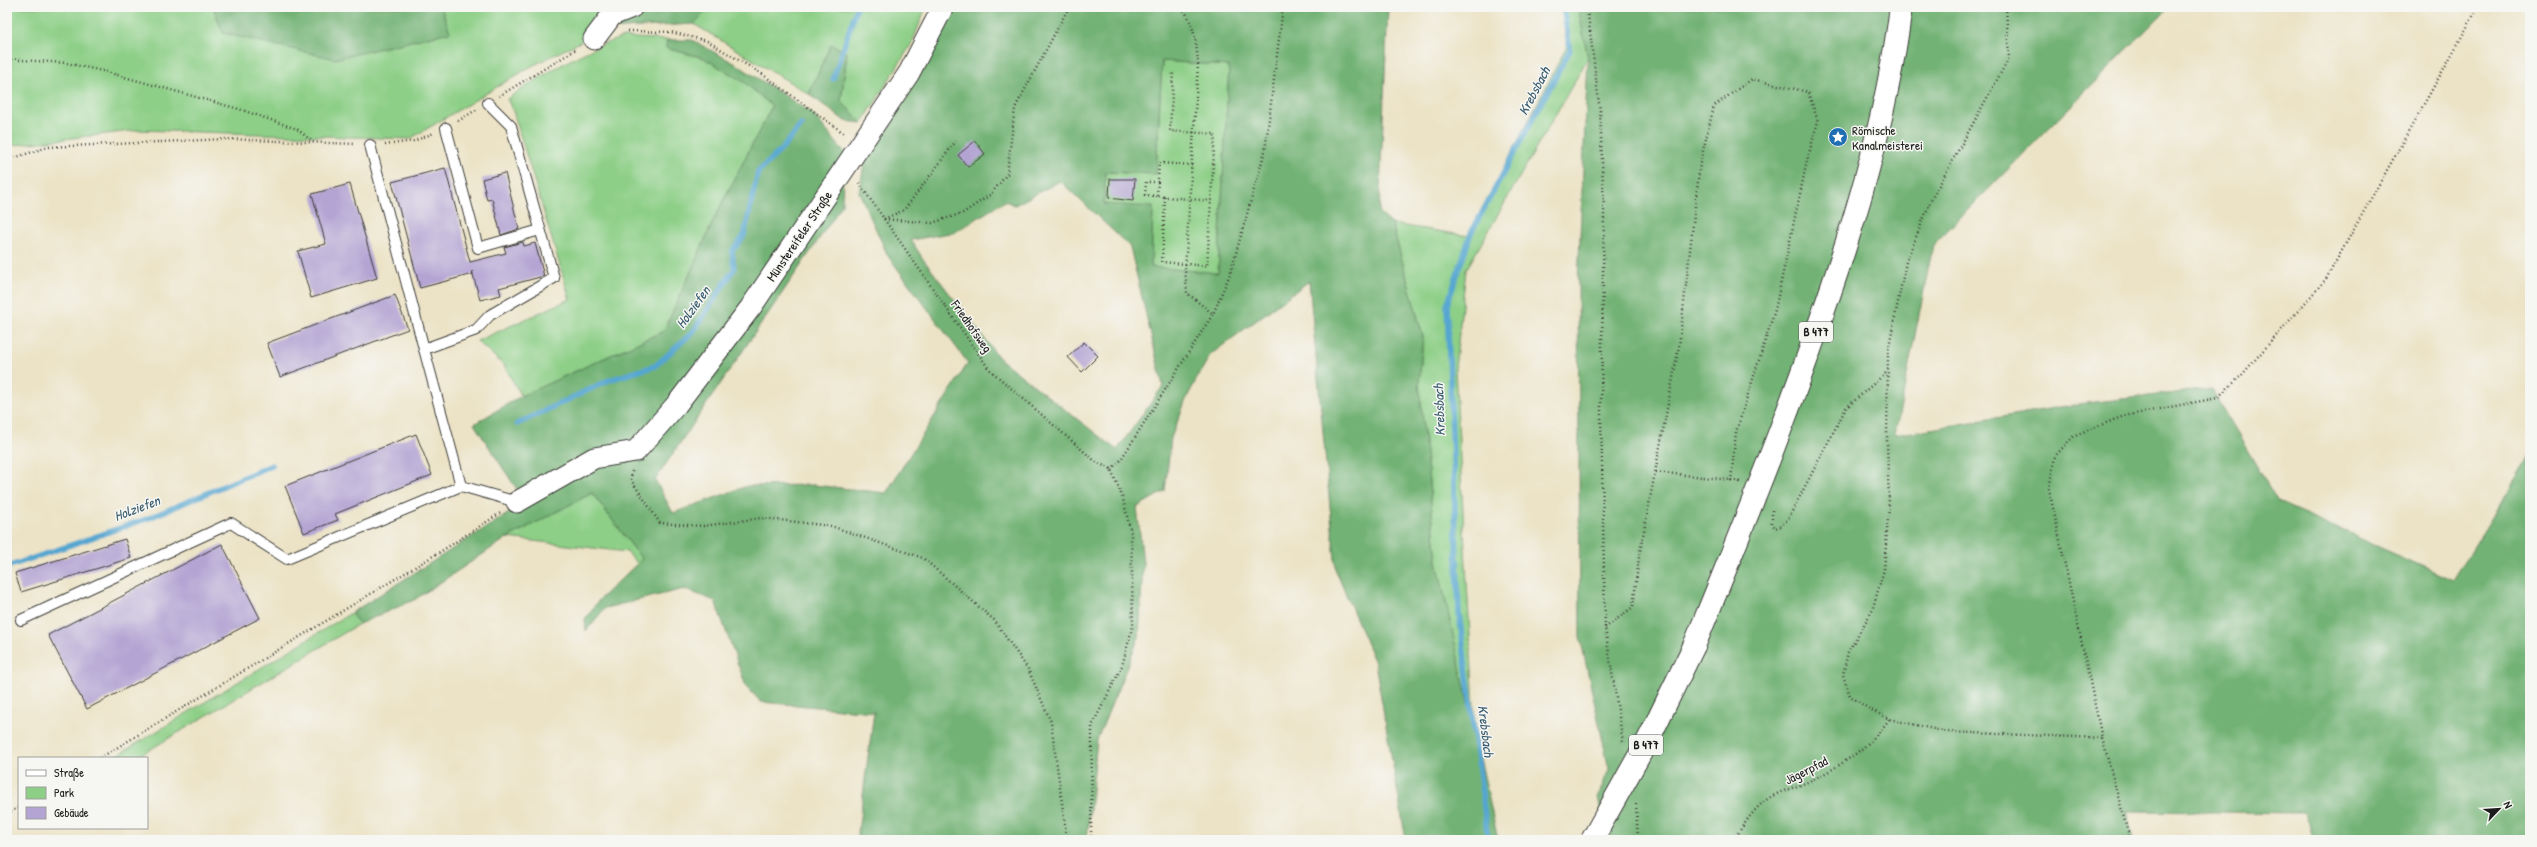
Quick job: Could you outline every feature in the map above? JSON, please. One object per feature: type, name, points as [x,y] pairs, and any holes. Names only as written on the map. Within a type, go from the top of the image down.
[{"type":"main road","name":"B 477","points":[[1592,840],[1649,738],[1694,646],[1759,487],[1858,212],[1892,75],[1901,7]]},
{"type":"street","points":[[594,39],[612,16],[632,7]]},
{"type":"street","name":"Münstereifeler Straße","points":[[636,451],[678,404],[751,308],[909,73],[943,7]]},
{"type":"street","points":[[517,502],[594,458],[636,451]]},
{"type":"lane","points":[[424,349],[476,330],[490,315],[554,278],[511,126],[488,103]]},
{"type":"lane","points":[[446,128],[478,248],[540,230]]},
{"type":"lane","points":[[370,145],[461,486]]},
{"type":"lane","points":[[22,620],[231,523],[287,559],[461,486],[517,502]]},
{"type":"path","points":[[884,219],[932,223],[963,213],[990,195],[1007,174],[1016,108],[1068,7]]},
{"type":"path","points":[[1182,7],[1186,13],[1197,44],[1194,133],[1185,264],[1187,293],[1213,314]]},
{"type":"path","points":[[1091,840],[1092,726],[1122,666],[1133,625],[1131,532],[1123,499],[1111,469],[1120,461],[1213,314],[1230,274],[1265,151],[1283,7]]},
{"type":"path","points":[[1587,7],[1600,111],[1604,212],[1602,425],[1605,628],[1624,746]]},
{"type":"path","points":[[2006,7],[2010,58],[1931,200],[1906,262],[1895,310],[1888,351],[1890,506],[1884,570],[1872,610],[1848,652],[1843,675],[1850,696],[1866,707],[1889,719],[1947,732],[2102,738]]},
{"type":"path","points":[[2130,840],[2102,738],[2049,489],[2055,456],[2076,435],[2124,416],[2217,398],[2240,377],[2326,279],[2475,14],[2476,7]]},
{"type":"path","points":[[623,31],[671,32],[708,41],[762,74],[816,111],[860,146]]},
{"type":"path","points":[[7,160],[48,147],[226,139],[388,146],[414,141],[446,128],[594,39]]},
{"type":"path","points":[[7,59],[66,63],[117,75],[246,111],[297,129],[314,142]]},
{"type":"path","points":[[1165,197],[1162,262],[1207,266],[1215,134],[1170,130],[1173,73]]},
{"type":"path","points":[[1605,628],[1633,607],[1639,557],[1656,472],[1678,346],[1700,163],[1714,106],[1752,79],[1808,92],[1818,121],[1807,161],[1775,310],[1736,432],[1731,480]]},
{"type":"path","points":[[884,219],[904,210],[956,141]]},
{"type":"path","points":[[1156,196],[1159,163],[1192,165]]},
{"type":"path","name":"Friedhofsweg","points":[[846,166],[990,369],[1096,462],[1111,469]]},
{"type":"path","points":[[1158,182],[1146,182],[1145,195],[1211,201]]},
{"type":"path","points":[[1656,472],[1731,480],[1759,487],[1768,493],[1772,504],[1772,523],[1775,528],[1781,526],[1788,520],[1846,408],[1888,372]]},
{"type":"path","points":[[636,451],[631,480],[660,523],[703,526],[762,518],[831,526],[923,558],[994,620],[1028,669],[1051,722],[1066,840]]},
{"type":"path","points":[[102,757],[437,554],[517,502]]},
{"type":"path","name":"Jägerpfad","points":[[1734,840],[1746,820],[1768,798],[1807,782],[1848,758],[1878,736],[1889,719]]},
{"type":"path","points":[[1636,803],[1638,840]]},
{"type":"path","points":[[7,814],[18,808]]},
{"type":"green space","points":[[7,7],[213,7],[223,33],[400,42],[449,32],[441,7],[603,7],[606,29],[532,66],[410,139],[139,130],[7,146]]},
{"type":"green space","points":[[213,7],[441,7],[450,32],[335,59],[223,33]]},
{"type":"green space","points":[[603,7],[711,7],[694,24],[606,29]]},
{"type":"green space","points":[[711,7],[926,7],[912,43],[862,123],[841,102],[847,53],[831,44],[809,94],[694,24]]},
{"type":"green space","points":[[951,7],[1388,7],[1379,213],[1392,224],[1423,337],[1419,384],[1437,561],[1498,840],[1406,840],[1375,663],[1336,571],[1309,281],[1210,355],[1187,397],[1171,438],[1165,491],[1137,507],[1143,563],[1139,637],[1097,740],[1087,840],[857,840],[874,712],[761,702],[746,686],[715,601],[684,589],[605,608],[586,631],[585,619],[599,600],[642,559],[592,493],[507,538],[414,600],[359,624],[351,613],[533,498],[518,491],[474,424],[521,396],[664,331],[717,213],[772,106],[744,82],[704,58],[666,48],[667,40],[692,40],[736,64],[813,114],[844,152],[842,205],[655,480],[673,513],[747,486],[814,485],[886,493],[968,363],[888,256],[859,192],[866,153],[937,47]],"holes":[[[1162,61],[1229,66],[1218,273],[1151,267],[1153,207],[1104,204],[1106,172],[1156,174]],[[1060,181],[1130,247],[1163,386],[1117,450],[1000,359],[923,259],[911,240],[955,232],[1005,201],[1015,205]]]},
{"type":"green space","points":[[1562,7],[1578,7],[1588,58],[1466,270],[1455,369],[1476,742],[1437,561],[1419,384],[1423,337],[1392,224],[1469,236],[1568,44]]},
{"type":"green space","points":[[1578,7],[2169,7],[1933,245],[1895,435],[2078,404],[2211,389],[2278,502],[2453,580],[2530,456],[2530,840],[2314,840],[2305,813],[2126,811],[2133,840],[1607,840],[1598,797],[1609,769],[1580,637],[1578,281],[1588,58]]},
{"type":"green space","points":[[623,37],[667,40],[666,48],[704,58],[744,82],[772,106],[717,213],[664,331],[521,396],[504,365],[477,341],[570,299],[513,111],[507,99],[563,64],[592,49]]},
{"type":"green space","points":[[831,44],[847,53],[841,101],[862,123],[845,121],[809,94]]},
{"type":"green space","points":[[1162,61],[1229,66],[1218,273],[1151,268],[1153,207],[1104,205],[1106,172],[1156,174]]},
{"type":"green space","points":[[592,493],[642,559],[638,564],[627,552],[507,538]]},
{"type":"green space","points":[[351,613],[359,624],[138,757],[115,757]]},
{"type":"building","points":[[975,141],[985,154],[968,167],[958,155]]},
{"type":"building","points":[[445,168],[470,262],[506,253],[504,247],[523,242],[524,246],[535,243],[544,276],[499,288],[501,295],[480,300],[473,274],[420,288],[392,182]]},
{"type":"building","points":[[505,173],[519,229],[501,235],[492,199],[487,200],[482,179]]},
{"type":"building","points":[[1110,179],[1135,179],[1133,201],[1109,198]]},
{"type":"building","points":[[350,184],[377,278],[311,298],[298,251],[326,244],[312,194]]},
{"type":"building","points":[[395,295],[408,329],[280,377],[267,343]]},
{"type":"building","points":[[1084,342],[1098,356],[1082,372],[1068,357]]},
{"type":"building","points":[[416,434],[432,475],[335,514],[338,520],[304,533],[285,486]]},
{"type":"building","points":[[125,539],[131,558],[21,592],[15,573]]},
{"type":"building","points":[[222,544],[260,618],[87,709],[48,635]]},
{"type":"waterway","name":"Holziefen","points":[[833,79],[857,7]]},
{"type":"waterway","name":"Krebsbach","points":[[1488,840],[1459,613],[1447,305],[1471,233],[1570,50],[1563,7]]},
{"type":"waterway","name":"Holziefen","points":[[517,424],[609,380],[655,366],[693,332],[734,269],[732,251],[744,236],[758,172],[782,149],[801,125]]},
{"type":"waterway","name":"Holziefen","points":[[7,567],[149,518],[272,465]]},
{"type":"place","name":"Römische Kanalmeisterei","points":[[1838,137]]}]
